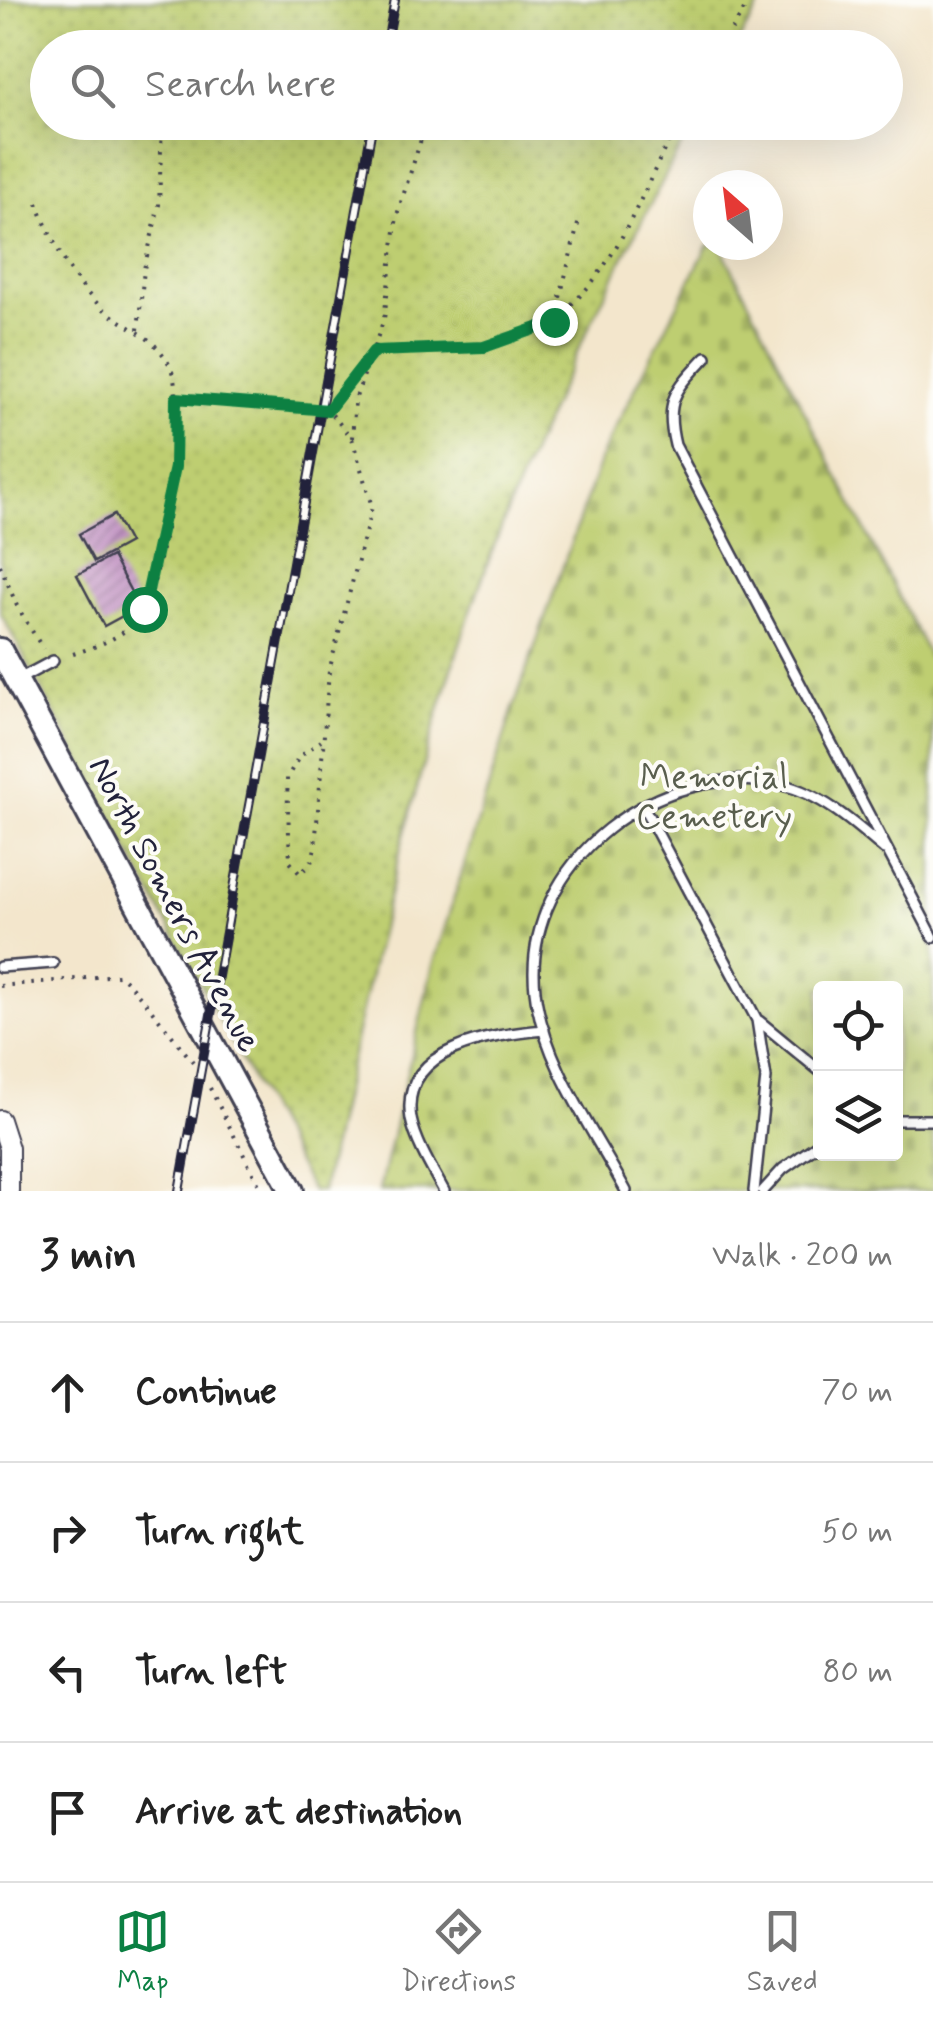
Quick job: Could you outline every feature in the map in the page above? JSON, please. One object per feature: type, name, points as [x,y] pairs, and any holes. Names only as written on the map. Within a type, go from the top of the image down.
[{"type":"street","name":"North Somers Avenue","points":[[0,650],[292,1191]]},
{"type":"street","points":[[2,1127],[9,1191]]},
{"type":"lane","points":[[706,357],[677,388],[668,417],[675,445],[933,937]]},
{"type":"lane","points":[[16,680],[54,660]]},
{"type":"lane","points":[[626,1191],[544,1030],[535,992],[535,951],[546,911],[584,850],[643,806],[711,780],[786,785],[852,821],[884,849]]},
{"type":"lane","points":[[643,806],[757,1020],[766,1078],[754,1191]]},
{"type":"lane","points":[[0,967],[53,963]]},
{"type":"lane","points":[[757,1020],[819,1071]]},
{"type":"lane","points":[[444,1191],[412,1120],[411,1089],[430,1065],[458,1045],[489,1036],[544,1030]]},
{"type":"lane","points":[[903,1113],[917,1119]]},
{"type":"lane","points":[[903,1120],[933,1120]]},
{"type":"lane","points":[[763,1191],[784,1169],[813,1148]]},
{"type":"path","points":[[732,30],[750,0]]},
{"type":"path","points":[[138,330],[144,270],[160,194],[162,140]]},
{"type":"path","points":[[321,741],[299,757],[287,778],[290,862],[300,874],[311,863],[315,848],[321,741],[338,632],[372,520],[368,488],[352,438],[355,400],[384,319],[394,229],[421,140]]},
{"type":"path","points":[[328,410],[374,351],[484,347],[554,322],[576,305],[602,272],[669,140]]},
{"type":"path","points":[[0,565],[26,625],[54,660],[113,638],[144,609],[175,467],[176,398],[170,366],[138,330],[106,310],[81,283],[55,244],[38,203]]},
{"type":"path","points":[[554,322],[580,216]]},
{"type":"path","points":[[176,398],[328,410],[352,438]]},
{"type":"path","points":[[0,986],[40,986],[110,974],[133,984],[163,1030],[206,1079],[262,1191]]},
{"type":"green space","points":[[0,0],[763,0],[745,30],[30,30],[30,140],[684,140],[577,352],[524,470],[478,590],[410,813],[322,1191],[312,1191],[0,612]]},
{"type":"green space","name":"Memorial Cemetery","points":[[700,260],[728,260],[933,664],[933,1191],[379,1191],[433,965],[512,712],[603,452]]},
{"type":"building","points":[[114,515],[129,543],[94,562],[79,534]]},
{"type":"building","points":[[112,556],[139,607],[104,626],[77,575]]},
{"type":"railway","points":[[389,30],[395,0]]},
{"type":"railway","points":[[179,1191],[370,140]]},
{"type":"route","points":[[144,609],[175,467],[176,398],[328,410],[374,351],[442,352],[484,347],[508,342],[554,322]]}]
